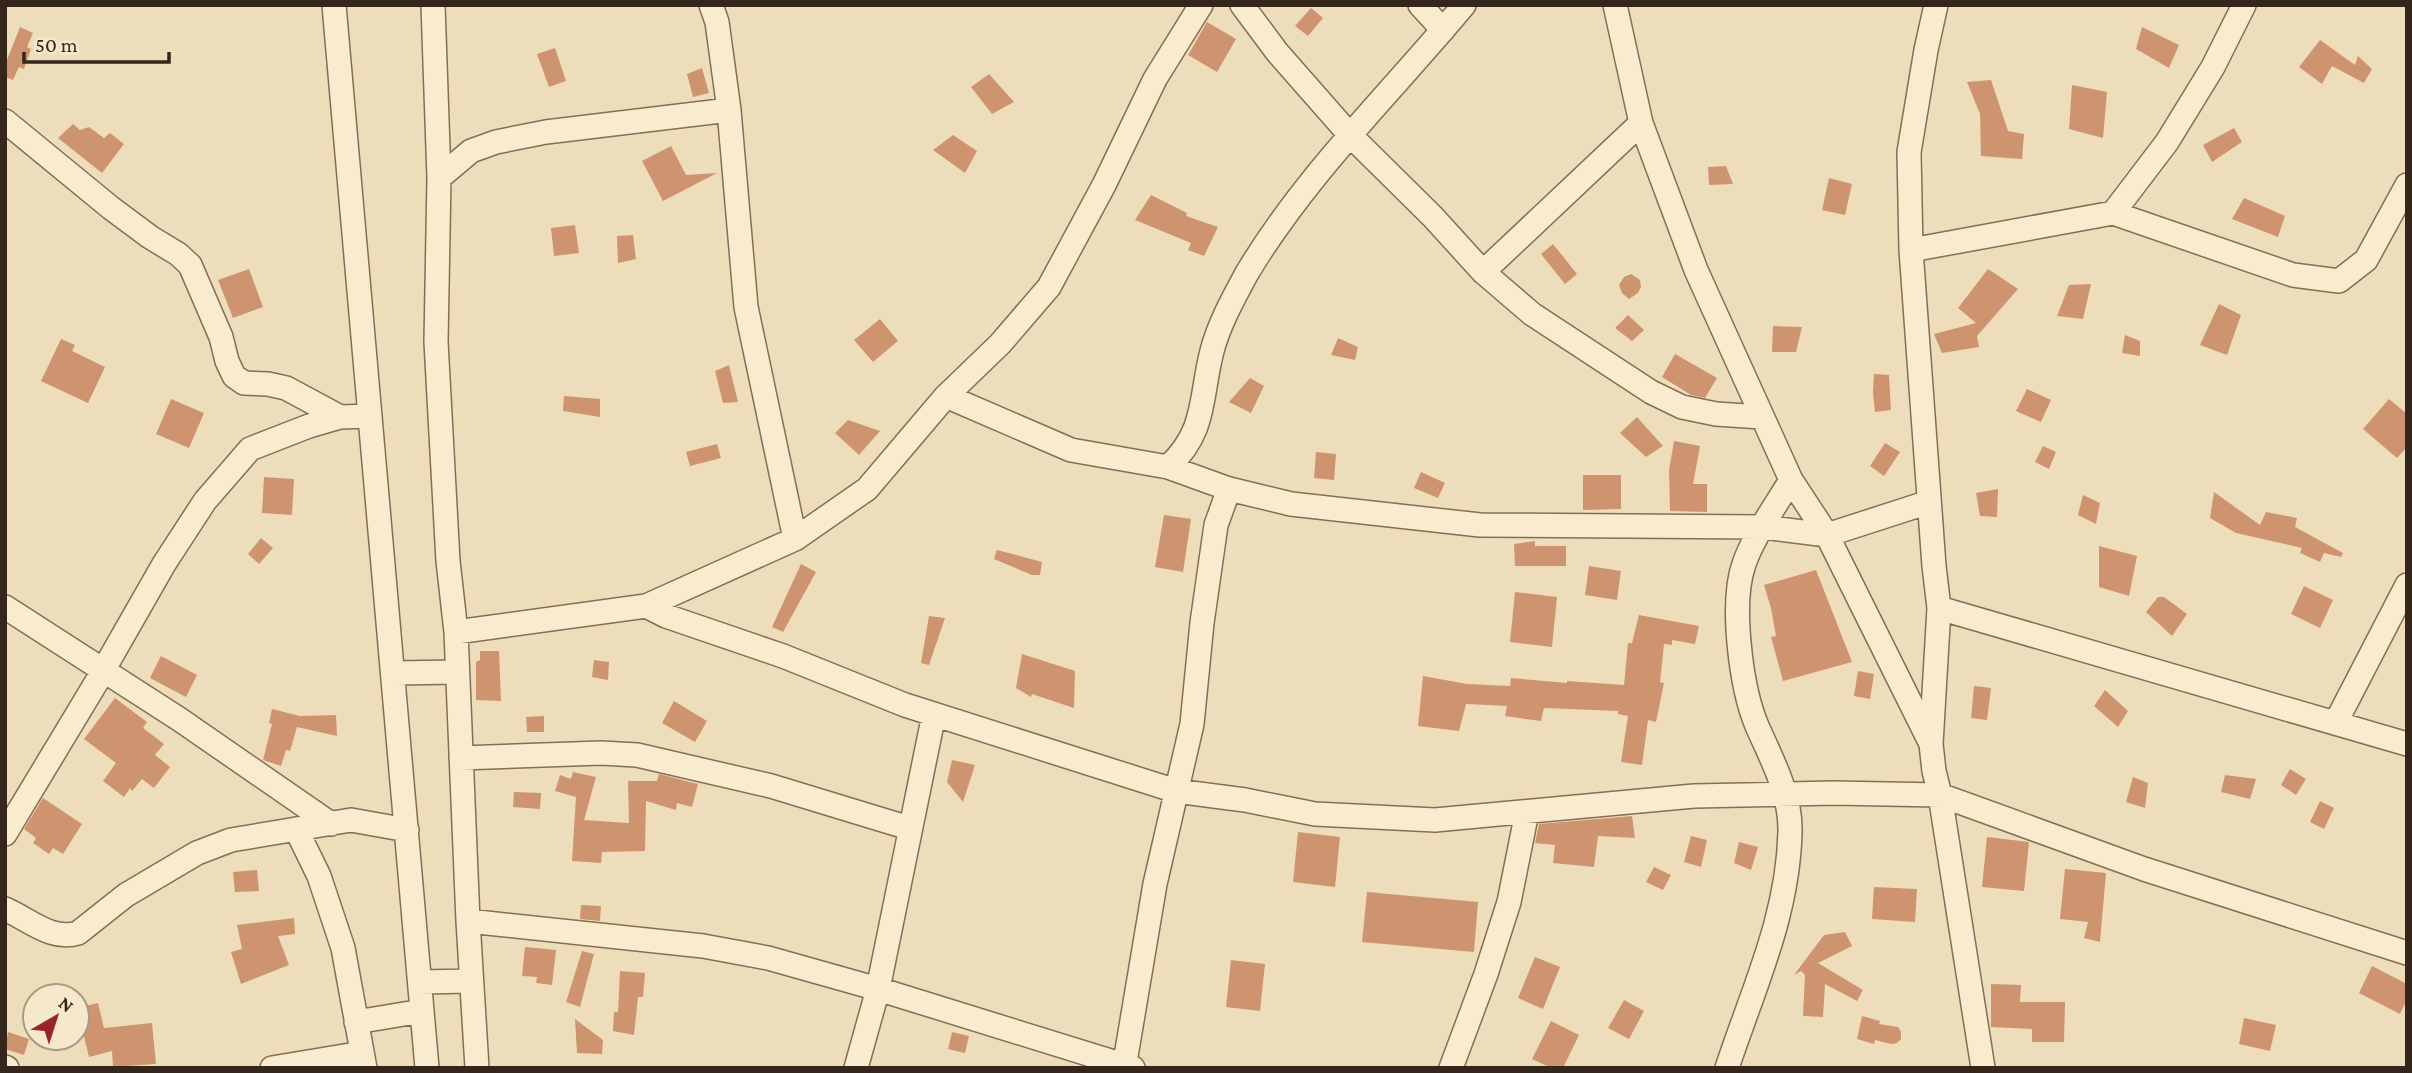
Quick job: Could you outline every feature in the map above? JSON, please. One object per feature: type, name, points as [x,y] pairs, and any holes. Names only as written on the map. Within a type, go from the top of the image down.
[{"type":"street","points":[[334,5],[427,1068]]},
{"type":"street","points":[[433,5],[439,178],[436,342],[448,561],[456,632],[477,1068]]},
{"type":"street","points":[[711,5],[717,22],[729,110],[746,307],[795,540]]},
{"type":"street","points":[[456,632],[646,606],[795,540],[867,489],[946,397],[1000,344],[1049,287],[1104,186],[1155,79],[1201,5]]},
{"type":"street","points":[[1242,5],[1277,52],[1349,134],[1433,217],[1483,272],[1532,314],[1651,392],[1682,407],[1716,414],[1762,417]]},
{"type":"street","points":[[1420,5],[1443,30]]},
{"type":"street","points":[[1168,467],[1183,453],[1198,425],[1213,349],[1247,274],[1279,225],[1349,134],[1464,5]]},
{"type":"street","points":[[1615,5],[1641,123],[1696,270],[1791,480],[1827,535],[1931,744]]},
{"type":"street","points":[[1936,5],[1909,152],[1911,250],[1939,608],[1931,744],[1983,1068]]},
{"type":"street","points":[[2113,213],[2167,142],[2213,67],[2244,5]]},
{"type":"street","points":[[439,178],[471,151],[495,142],[546,132],[729,110]]},
{"type":"street","points":[[5,121],[111,208],[190,265],[221,337],[234,376],[244,383],[286,388],[340,417]]},
{"type":"street","points":[[1483,272],[1641,123]]},
{"type":"street","points":[[1911,250],[2113,213],[2293,275],[2339,282],[2366,260],[2407,185]]},
{"type":"street","points":[[946,397],[1071,450],[1168,467],[1229,489],[1291,504],[1480,526],[1763,527],[1827,535],[1930,502]]},
{"type":"street","points":[[5,834],[164,564],[198,511],[250,449],[340,417],[370,416]]},
{"type":"street","points":[[1727,1068],[1778,923],[1790,830],[1786,794],[1755,721],[1739,655],[1738,600],[1743,564],[1791,480]]},
{"type":"street","points":[[468,921],[703,946],[768,958],[878,989],[1127,1067],[1155,884],[1192,724],[1202,623],[1216,525],[1229,489]]},
{"type":"street","points":[[2336,722],[2407,585]]},
{"type":"street","points":[[646,606],[666,616],[783,656],[905,705],[1176,791],[1245,800],[1315,814],[1435,820],[1694,796],[1940,794],[2144,869],[2407,953]]},
{"type":"street","points":[[5,607],[179,719],[331,824]]},
{"type":"street","points":[[1939,608],[2407,744]]},
{"type":"street","points":[[394,673],[457,672]]},
{"type":"street","points":[[856,1068],[878,989],[934,714]]},
{"type":"street","points":[[461,758],[601,753],[637,755],[771,786],[909,828]]},
{"type":"street","points":[[1451,1068],[1509,902],[1527,812]]},
{"type":"street","points":[[5,909],[58,937],[69,936],[78,933],[126,895],[197,853],[231,840],[352,820],[408,830]]},
{"type":"street","points":[[272,1068],[363,1060],[344,948],[318,876],[296,829]]},
{"type":"street","points":[[420,982],[471,981]]},
{"type":"street","points":[[356,1023],[422,1011]]},
{"type":"building","points":[[1311,8],[1323,18],[1308,36],[1295,26]]},
{"type":"building","points":[[1207,22],[1236,39],[1217,72],[1188,55]]},
{"type":"building","points":[[20,27],[33,33],[27,47],[31,49],[24,69],[19,67],[13,80],[5,77],[5,65]]},
{"type":"building","points":[[2142,27],[2179,45],[2169,68],[2136,49]]},
{"type":"building","points":[[2320,40],[2355,65],[2358,56],[2372,69],[2364,83],[2332,66],[2322,84],[2299,67]]},
{"type":"building","points":[[555,48],[566,81],[549,87],[537,54]]},
{"type":"building","points":[[702,68],[709,93],[693,97],[687,74]]},
{"type":"building","points":[[989,74],[1014,102],[992,114],[971,87]]},
{"type":"building","points":[[1991,80],[2008,131],[2024,134],[2022,159],[1981,156],[1980,114],[1967,82]]},
{"type":"building","points":[[2072,85],[2107,92],[2103,138],[2069,129]]},
{"type":"building","points":[[73,124],[80,130],[89,127],[104,138],[110,133],[124,144],[102,173],[58,138]]},
{"type":"building","points":[[2234,128],[2242,142],[2212,162],[2203,145]]},
{"type":"building","points":[[953,135],[977,151],[965,173],[933,150]]},
{"type":"building","points":[[671,146],[686,175],[717,173],[663,201],[642,161]]},
{"type":"building","points":[[1726,166],[1733,184],[1709,185],[1708,167]]},
{"type":"building","points":[[1829,178],[1852,184],[1845,215],[1822,210]]},
{"type":"building","points":[[1151,195],[1187,213],[1186,216],[1218,227],[1204,256],[1188,250],[1191,243],[1135,220]]},
{"type":"building","points":[[2244,198],[2285,216],[2278,237],[2232,219]]},
{"type":"building","points":[[575,225],[579,253],[554,256],[551,228]]},
{"type":"building","points":[[633,235],[636,259],[618,263],[617,236]]},
{"type":"building","points":[[1553,244],[1577,274],[1565,284],[1541,254]]},
{"type":"building","points":[[249,269],[263,307],[233,318],[218,280]]},
{"type":"building","points":[[1988,269],[2018,289],[1977,336],[1979,347],[1942,353],[1934,334],[1976,323],[1958,308]]},
{"type":"building","points":[[1631,274],[1640,280],[1641,287],[1638,293],[1629,299],[1622,293],[1619,285],[1624,277]]},
{"type":"building","points":[[2091,284],[2083,319],[2057,316],[2069,285]]},
{"type":"building","points":[[2219,304],[2241,315],[2227,355],[2200,345]]},
{"type":"building","points":[[1628,315],[1644,330],[1632,341],[1615,328]]},
{"type":"building","points":[[880,319],[898,341],[873,362],[854,340]]},
{"type":"building","points":[[1773,326],[1802,327],[1796,352],[1772,352]]},
{"type":"building","points":[[2125,335],[2140,341],[2140,356],[2122,353]]},
{"type":"building","points":[[1338,338],[1358,347],[1355,360],[1331,355]]},
{"type":"building","points":[[61,339],[75,345],[72,351],[105,367],[88,403],[41,381]]},
{"type":"building","points":[[1675,354],[1717,378],[1705,398],[1691,395],[1662,377]]},
{"type":"building","points":[[729,365],[738,402],[723,403],[715,371]]},
{"type":"building","points":[[1874,374],[1889,375],[1891,410],[1875,412]]},
{"type":"building","points":[[1250,378],[1264,386],[1251,413],[1229,402]]},
{"type":"building","points":[[2027,389],[2051,400],[2041,422],[2016,411]]},
{"type":"building","points":[[564,396],[600,399],[600,417],[563,411]]},
{"type":"building","points":[[171,399],[204,413],[189,448],[156,434]]},
{"type":"building","points":[[2389,399],[2407,414],[2407,447],[2397,458],[2363,429]]},
{"type":"building","points":[[1637,417],[1663,446],[1646,457],[1620,433]]},
{"type":"building","points":[[848,420],[880,431],[859,455],[835,433]]},
{"type":"building","points":[[1674,441],[1700,446],[1693,484],[1707,484],[1707,512],[1670,511],[1669,470]]},
{"type":"building","points":[[1885,443],[1900,452],[1884,476],[1870,466]]},
{"type":"building","points":[[717,444],[721,458],[690,466],[686,452]]},
{"type":"building","points":[[2043,446],[2056,452],[2049,469],[2035,462]]},
{"type":"building","points":[[1316,452],[1336,454],[1334,480],[1314,478]]},
{"type":"building","points":[[1421,472],[1445,483],[1438,498],[1414,488]]},
{"type":"building","points":[[1583,475],[1621,475],[1621,509],[1583,510]]},
{"type":"building","points":[[264,477],[294,479],[292,515],[262,513]]},
{"type":"building","points":[[1998,489],[1997,517],[1980,516],[1976,493]]},
{"type":"building","points":[[2214,492],[2260,525],[2266,512],[2297,518],[2295,527],[2343,553],[2341,557],[2324,553],[2320,562],[2300,553],[2302,548],[2236,533],[2210,518]]},
{"type":"building","points":[[2083,495],[2100,503],[2096,524],[2078,515]]},
{"type":"building","points":[[1164,515],[1191,519],[1183,572],[1155,567]]},
{"type":"building","points":[[261,538],[273,548],[259,564],[248,554]]},
{"type":"building","points":[[1535,541],[1535,546],[1566,546],[1566,566],[1515,566],[1514,544]]},
{"type":"building","points":[[2099,546],[2137,556],[2129,596],[2099,587]]},
{"type":"building","points":[[997,550],[1042,562],[1040,575],[1032,575],[994,559]]},
{"type":"building","points":[[801,564],[816,572],[783,632],[772,627]]},
{"type":"building","points":[[1589,566],[1621,571],[1617,600],[1585,595]]},
{"type":"building","points":[[1816,570],[1852,662],[1783,681],[1771,637],[1776,636],[1764,585]]},
{"type":"building","points":[[2304,586],[2333,600],[2320,628],[2291,614]]},
{"type":"building","points":[[1515,592],[1557,597],[1552,647],[1510,642]]},
{"type":"building","points":[[2158,597],[2164,597],[2187,614],[2172,636],[2146,612]]},
{"type":"building","points":[[1639,615],[1699,626],[1695,644],[1672,640],[1672,645],[1664,644],[1660,682],[1664,683],[1656,722],[1648,720],[1642,765],[1621,762],[1628,716],[1618,714],[1618,711],[1544,708],[1541,721],[1505,716],[1507,706],[1466,704],[1459,731],[1418,726],[1423,676],[1467,684],[1510,686],[1511,678],[1624,685],[1628,643],[1632,643]]},
{"type":"building","points":[[929,616],[945,618],[929,665],[921,663]]},
{"type":"building","points":[[480,651],[499,651],[501,701],[476,700],[476,662],[480,660]]},
{"type":"building","points":[[1022,654],[1075,671],[1074,708],[1032,694],[1031,697],[1016,688]]},
{"type":"building","points":[[161,656],[197,675],[186,697],[150,678]]},
{"type":"building","points":[[594,660],[609,662],[608,680],[592,677]]},
{"type":"building","points":[[1858,671],[1874,674],[1870,699],[1854,696]]},
{"type":"building","points":[[1974,686],[1991,688],[1987,720],[1971,718]]},
{"type":"building","points":[[2105,690],[2128,711],[2118,727],[2094,706]]},
{"type":"building","points":[[115,698],[147,722],[143,728],[164,744],[155,755],[170,767],[154,788],[142,779],[132,791],[130,788],[124,797],[103,781],[116,763],[84,739]]},
{"type":"building","points":[[674,701],[707,721],[695,742],[662,723]]},
{"type":"building","points":[[272,709],[300,716],[336,715],[337,736],[297,727],[290,751],[286,750],[281,766],[263,760],[272,724],[269,723]]},
{"type":"building","points":[[544,716],[544,732],[527,732],[526,717]]},
{"type":"building","points":[[952,760],[975,765],[963,802],[947,782]]},
{"type":"building","points":[[2290,769],[2306,779],[2296,795],[2281,785]]},
{"type":"building","points":[[573,772],[596,777],[584,820],[629,823],[628,781],[657,781],[659,774],[698,784],[692,807],[677,803],[676,810],[646,801],[645,851],[602,852],[601,863],[572,861],[576,797],[555,791],[560,775],[571,779]]},
{"type":"building","points":[[2225,775],[2256,779],[2250,799],[2221,792]]},
{"type":"building","points":[[2133,777],[2148,783],[2145,808],[2126,802]]},
{"type":"building","points":[[514,792],[541,793],[540,809],[513,807]]},
{"type":"building","points":[[43,798],[82,824],[63,854],[53,848],[49,854],[33,843],[36,838],[24,829]]},
{"type":"building","points":[[2320,801],[2334,808],[2324,829],[2310,822]]},
{"type":"building","points":[[1632,816],[1635,838],[1598,836],[1594,867],[1553,863],[1555,845],[1535,843],[1539,824]]},
{"type":"building","points":[[1298,832],[1340,837],[1335,887],[1293,882]]},
{"type":"building","points":[[1691,836],[1707,840],[1701,867],[1684,862]]},
{"type":"building","points":[[1987,837],[2029,842],[2024,891],[1982,887]]},
{"type":"building","points":[[1739,842],[1758,847],[1751,870],[1734,863]]},
{"type":"building","points":[[1654,867],[1671,875],[1663,890],[1646,882]]},
{"type":"building","points":[[2065,869],[2106,873],[2100,942],[2084,938],[2088,922],[2060,919]]},
{"type":"building","points":[[257,870],[259,891],[235,892],[233,872]]},
{"type":"building","points":[[1874,887],[1917,889],[1915,922],[1872,919]]},
{"type":"building","points":[[1367,892],[1478,902],[1474,952],[1362,942]]},
{"type":"building","points":[[581,905],[601,906],[600,921],[580,919]]},
{"type":"building","points":[[294,918],[295,934],[278,936],[289,965],[241,984],[231,952],[242,949],[237,925]]},
{"type":"building","points":[[1845,932],[1852,946],[1818,963],[1863,990],[1857,1001],[1825,984],[1823,1017],[1803,1016],[1805,975],[1801,971],[1794,975],[1824,935]]},
{"type":"building","points":[[525,947],[556,950],[552,985],[536,983],[537,977],[522,976]]},
{"type":"building","points":[[582,951],[594,954],[580,1007],[566,1002]]},
{"type":"building","points":[[1535,957],[1560,967],[1543,1009],[1518,998]]},
{"type":"building","points":[[1231,960],[1265,964],[1260,1011],[1226,1007]]},
{"type":"building","points":[[2372,966],[2407,984],[2407,999],[2400,1014],[2359,993]]},
{"type":"building","points":[[620,971],[645,973],[643,997],[638,997],[634,1035],[613,1031],[614,1012],[618,1012]]},
{"type":"building","points":[[1991,984],[2021,985],[2020,1002],[2065,1002],[2064,1042],[2032,1042],[2032,1029],[1991,1027]]},
{"type":"building","points":[[1624,1000],[1644,1011],[1629,1039],[1608,1028]]},
{"type":"building","points":[[98,1003],[104,1028],[152,1023],[156,1064],[113,1067],[112,1051],[89,1057],[91,1005]]},
{"type":"building","points":[[1862,1016],[1880,1021],[1879,1024],[1898,1027],[1901,1039],[1891,1044],[1875,1040],[1874,1044],[1857,1039]]},
{"type":"building","points":[[2244,1018],[2276,1025],[2270,1051],[2239,1044]]},
{"type":"building","points":[[575,1019],[603,1040],[602,1054],[577,1053]]},
{"type":"building","points":[[1551,1021],[1579,1035],[1563,1068],[1551,1068],[1532,1059]]},
{"type":"building","points":[[8,1032],[21,1036],[21,1052],[25,1052],[24,1055],[5,1049]]},
{"type":"building","points":[[952,1032],[969,1036],[965,1053],[948,1049]]}]
